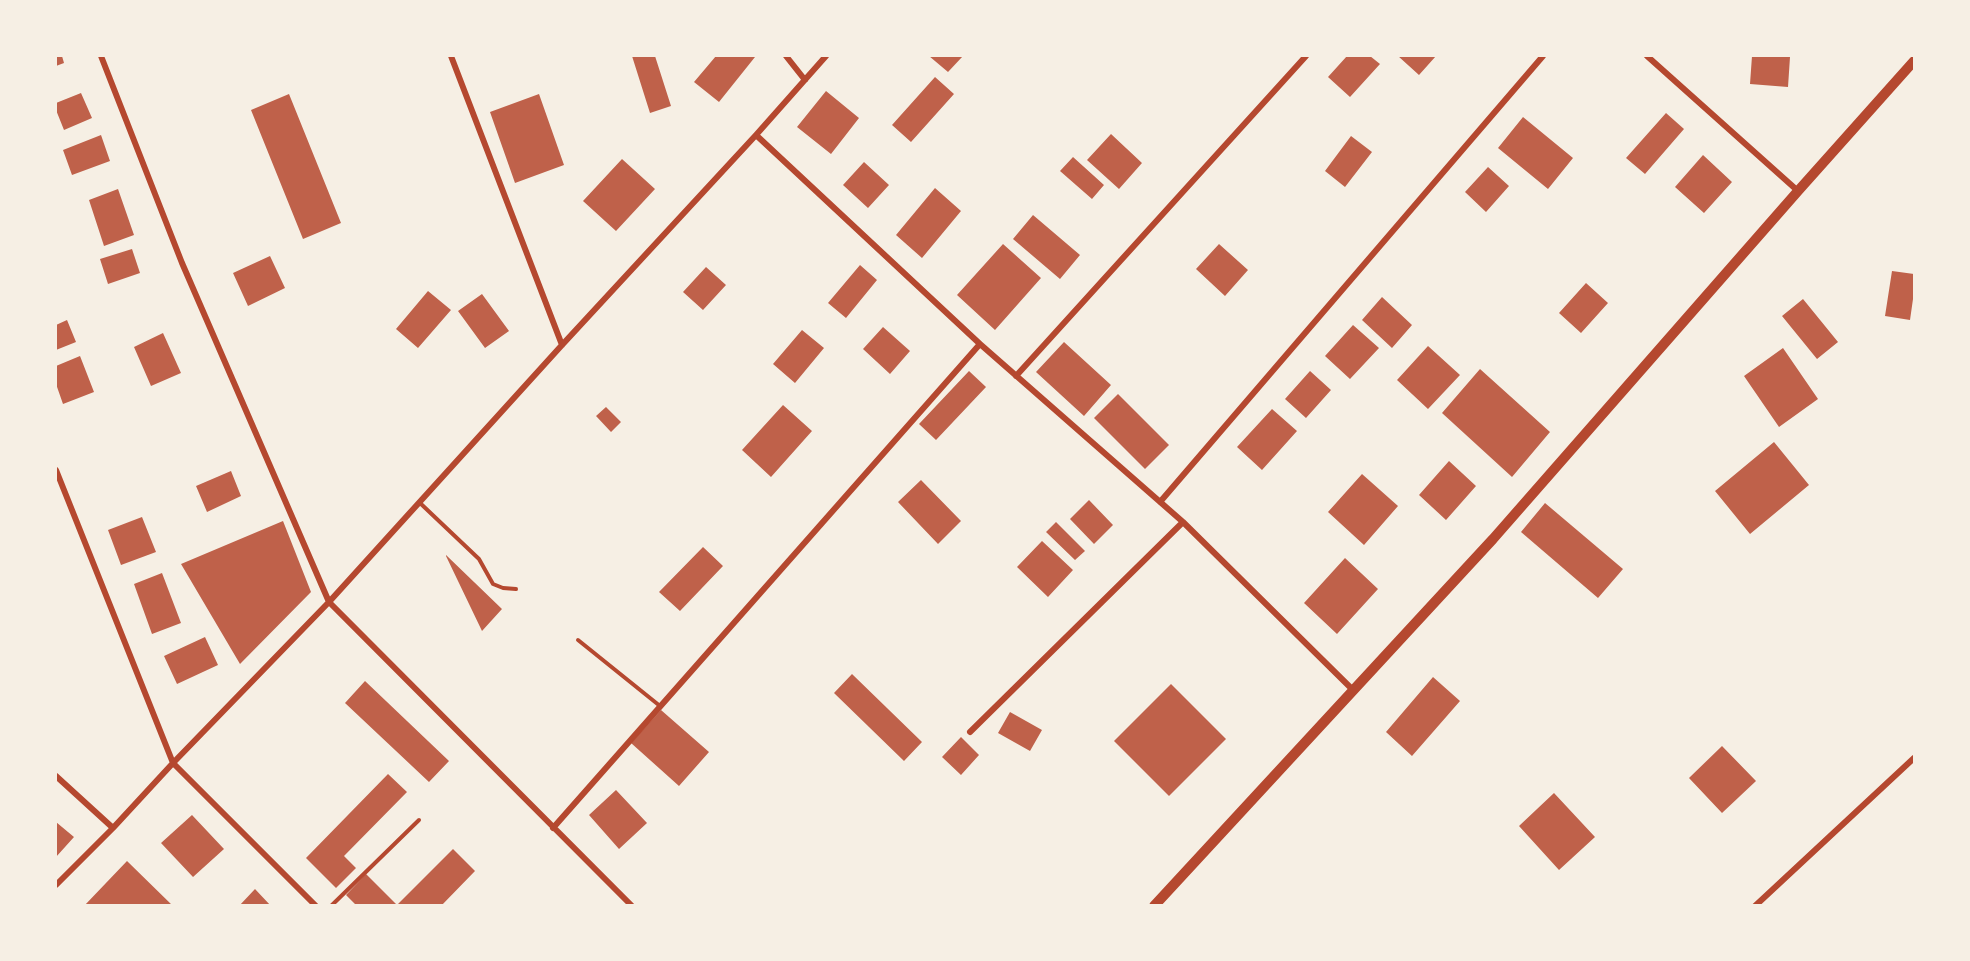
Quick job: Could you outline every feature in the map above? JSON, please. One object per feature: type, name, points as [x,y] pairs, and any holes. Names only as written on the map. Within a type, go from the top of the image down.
[{"type":"street","points":[[101,56],[182,263],[329,602],[632,906]]},
{"type":"street","points":[[451,56],[561,345]]},
{"type":"street","points":[[786,56],[805,80]]},
{"type":"street","points":[[56,885],[329,602],[826,56]]},
{"type":"street","points":[[1016,376],[1306,56]]},
{"type":"street","points":[[1160,502],[1543,56]]},
{"type":"street","points":[[1647,56],[1798,191]]},
{"type":"street","points":[[1154,906],[1493,539],[1914,61]]},
{"type":"street","points":[[756,135],[980,344],[1183,522],[1353,690]]},
{"type":"street","points":[[553,828],[980,344]]},
{"type":"street","points":[[56,470],[173,763],[316,906]]},
{"type":"street","points":[[970,732],[1183,522]]},
{"type":"street","points":[[1755,906],[1914,758]]},
{"type":"street","points":[[56,776],[113,828]]},
{"type":"lane","points":[[419,502],[479,559],[493,584],[516,589]]},
{"type":"lane","points":[[578,640],[661,707]]},
{"type":"lane","points":[[331,906],[419,820]]},
{"type":"building","points":[[56,56],[62,56],[64,63],[56,66]]},
{"type":"building","points":[[632,56],[655,56],[671,106],[650,113]]},
{"type":"building","points":[[716,56],[755,57],[719,102],[694,82]]},
{"type":"building","points":[[929,56],[963,56],[948,72]]},
{"type":"building","points":[[1347,56],[1370,56],[1380,64],[1350,97],[1328,77]]},
{"type":"building","points":[[1398,56],[1436,56],[1419,75]]},
{"type":"building","points":[[1752,56],[1790,57],[1788,87],[1750,84]]},
{"type":"building","points":[[935,77],[954,94],[911,142],[892,125]]},
{"type":"building","points":[[826,91],[859,118],[831,154],[797,127]]},
{"type":"building","points":[[81,93],[92,118],[64,130],[56,110],[56,103]]},
{"type":"building","points":[[289,94],[341,223],[303,239],[251,110]]},
{"type":"building","points":[[539,94],[564,165],[515,183],[490,112]]},
{"type":"building","points":[[1666,113],[1684,129],[1645,174],[1626,158]]},
{"type":"building","points":[[1523,117],[1573,158],[1548,189],[1498,148]]},
{"type":"building","points":[[1111,134],[1142,163],[1119,189],[1087,160]]},
{"type":"building","points":[[101,135],[110,161],[72,175],[63,150]]},
{"type":"building","points":[[1351,136],[1372,152],[1345,187],[1325,171]]},
{"type":"building","points":[[1703,155],[1732,182],[1704,213],[1675,187]]},
{"type":"building","points":[[1073,157],[1104,185],[1092,199],[1060,171]]},
{"type":"building","points":[[622,159],[655,189],[616,231],[583,201]]},
{"type":"building","points":[[864,162],[889,185],[868,208],[843,185]]},
{"type":"building","points":[[1488,167],[1509,186],[1486,212],[1465,192]]},
{"type":"building","points":[[935,188],[961,211],[922,258],[896,235]]},
{"type":"building","points":[[118,189],[134,235],[104,246],[89,200]]},
{"type":"building","points":[[1033,215],[1080,255],[1060,279],[1013,239]]},
{"type":"building","points":[[1003,244],[1041,278],[995,330],[957,295]]},
{"type":"building","points":[[1219,244],[1248,270],[1225,296],[1196,269]]},
{"type":"building","points":[[132,249],[140,273],[108,284],[100,259]]},
{"type":"building","points":[[270,256],[285,288],[248,306],[233,273]]},
{"type":"building","points":[[860,265],[877,280],[846,318],[828,303]]},
{"type":"building","points":[[706,267],[726,285],[703,310],[683,292]]},
{"type":"building","points":[[1892,271],[1914,274],[1910,320],[1885,316]]},
{"type":"building","points":[[1586,283],[1608,303],[1581,333],[1559,313]]},
{"type":"building","points":[[428,291],[451,310],[418,348],[396,329]]},
{"type":"building","points":[[482,294],[509,331],[485,348],[458,311]]},
{"type":"building","points":[[1382,297],[1412,325],[1392,348],[1362,320]]},
{"type":"building","points":[[1803,299],[1838,342],[1817,359],[1782,316]]},
{"type":"building","points":[[67,320],[76,342],[56,350],[56,325]]},
{"type":"building","points":[[1353,325],[1379,348],[1350,379],[1325,356]]},
{"type":"building","points":[[883,327],[910,351],[890,374],[863,349]]},
{"type":"building","points":[[802,330],[824,348],[795,383],[773,364]]},
{"type":"building","points":[[163,333],[181,373],[151,386],[134,347]]},
{"type":"building","points":[[1064,342],[1111,385],[1084,416],[1036,372]]},
{"type":"building","points":[[1428,346],[1460,375],[1428,409],[1397,380]]},
{"type":"building","points":[[1783,348],[1818,399],[1779,427],[1744,376]]},
{"type":"building","points":[[80,356],[94,392],[63,404],[56,384],[56,366]]},
{"type":"building","points":[[1480,369],[1550,432],[1512,477],[1442,413]]},
{"type":"building","points":[[969,371],[986,387],[936,440],[919,424]]},
{"type":"building","points":[[1310,371],[1331,390],[1306,418],[1285,399]]},
{"type":"building","points":[[1118,394],[1169,445],[1145,469],[1094,418]]},
{"type":"building","points":[[783,405],[812,431],[771,477],[742,450]]},
{"type":"building","points":[[606,407],[621,422],[611,432],[596,416]]},
{"type":"building","points":[[1272,409],[1297,431],[1262,470],[1237,447]]},
{"type":"building","points":[[1774,442],[1809,485],[1750,534],[1715,491]]},
{"type":"building","points":[[1449,461],[1476,486],[1446,520],[1419,495]]},
{"type":"building","points":[[231,471],[241,496],[207,512],[196,486]]},
{"type":"building","points":[[1362,474],[1398,506],[1364,545],[1328,512]]},
{"type":"building","points":[[921,480],[961,521],[938,544],[898,502]]},
{"type":"building","points":[[1089,500],[1113,525],[1094,544],[1070,519]]},
{"type":"building","points":[[1545,503],[1623,569],[1598,598],[1521,532]]},
{"type":"building","points":[[142,517],[156,552],[121,565],[108,530]]},
{"type":"building","points":[[283,521],[311,592],[240,664],[181,564]]},
{"type":"building","points":[[1056,522],[1085,551],[1075,560],[1046,532]]},
{"type":"building","points":[[1042,541],[1073,570],[1048,597],[1017,567]]},
{"type":"building","points":[[703,547],[723,566],[680,611],[659,592]]},
{"type":"building","points":[[446,556],[502,609],[482,631]]},
{"type":"building","points":[[1345,558],[1378,589],[1337,634],[1304,603]]},
{"type":"building","points":[[162,573],[181,623],[152,634],[134,584]]},
{"type":"building","points":[[205,637],[218,665],[177,684],[164,656]]},
{"type":"building","points":[[852,674],[922,742],[904,761],[834,693]]},
{"type":"building","points":[[1433,677],[1460,701],[1412,756],[1386,732]]},
{"type":"building","points":[[365,681],[449,761],[429,782],[345,703]]},
{"type":"building","points":[[1171,684],[1226,739],[1169,796],[1114,741]]},
{"type":"building","points":[[661,710],[709,752],[679,786],[631,743]]},
{"type":"building","points":[[1010,712],[1042,730],[1030,751],[998,733]]},
{"type":"building","points":[[961,737],[979,755],[961,775],[942,757]]},
{"type":"building","points":[[1722,746],[1756,781],[1722,813],[1689,778]]},
{"type":"building","points":[[388,774],[407,792],[344,856],[356,868],[336,888],[306,858]]},
{"type":"building","points":[[616,790],[647,823],[619,849],[589,815]]},
{"type":"building","points":[[1554,793],[1595,837],[1559,870],[1519,826]]},
{"type":"building","points":[[192,815],[224,849],[193,877],[161,843]]},
{"type":"building","points":[[56,822],[74,837],[56,857]]},
{"type":"building","points":[[453,849],[475,871],[441,906],[357,906],[346,895],[366,874],[397,905]]},
{"type":"building","points":[[127,861],[173,906],[84,906]]},
{"type":"building","points":[[255,889],[271,906],[239,906]]}]
